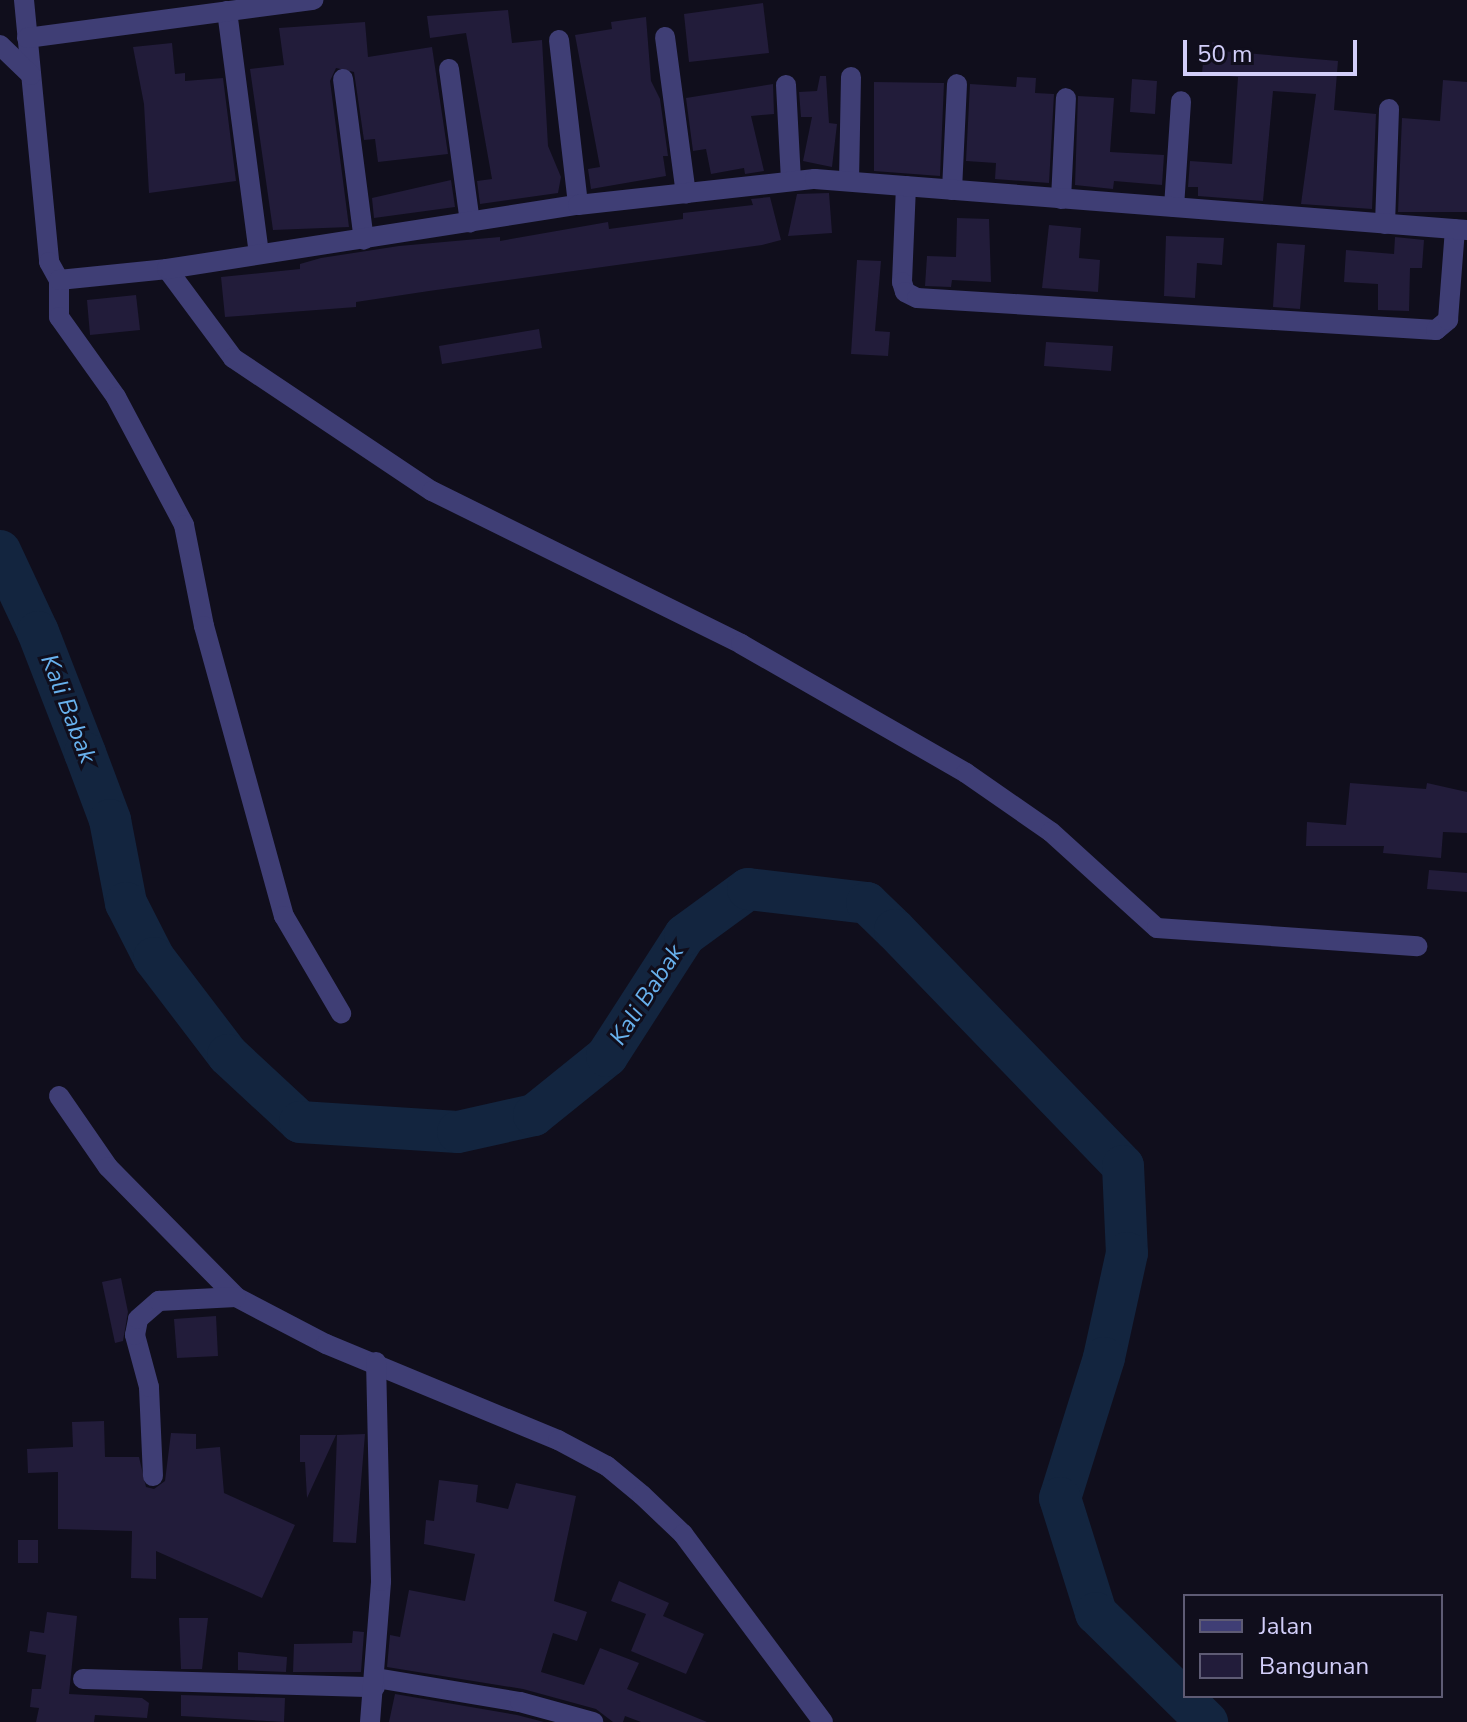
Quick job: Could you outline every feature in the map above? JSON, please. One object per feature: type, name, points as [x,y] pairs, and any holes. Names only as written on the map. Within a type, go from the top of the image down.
[{"type":"street","points":[[24,0],[49,262],[59,280],[59,317],[116,397],[184,525],[204,626],[284,916],[341,1013]]},
{"type":"street","points":[[27,38],[313,0]]},
{"type":"street","points":[[227,11],[259,254]]},
{"type":"street","points":[[665,37],[686,194]]},
{"type":"street","points":[[559,40],[578,205]]},
{"type":"street","points":[[0,45],[31,75]]},
{"type":"street","points":[[449,69],[470,223]]},
{"type":"street","points":[[849,181],[851,77]]},
{"type":"street","points":[[343,79],[364,240]]},
{"type":"street","points":[[952,190],[957,84]]},
{"type":"street","points":[[786,85],[791,181]]},
{"type":"street","points":[[1061,199],[1066,98]]},
{"type":"street","points":[[1174,207],[1181,101]]},
{"type":"street","points":[[1385,224],[1389,109]]},
{"type":"street","points":[[59,280],[167,269],[578,205],[791,181],[849,181],[1461,230],[1448,320],[1436,330],[917,298],[905,292],[902,282],[906,186]]},
{"type":"street","points":[[167,269],[233,358],[432,491],[741,644],[974,778],[1051,832],[1157,928],[1417,946]]},
{"type":"street","points":[[59,1096],[108,1167],[236,1297],[274,1321],[376,1362],[607,1466],[683,1534],[823,1722]]},
{"type":"street","points":[[153,1476],[149,1387],[135,1335],[138,1319],[159,1301],[236,1297]]},
{"type":"street","points":[[370,1722],[376,1682],[382,1519],[376,1362]]},
{"type":"street","points":[[83,1679],[376,1682],[520,1702],[593,1722]]},
{"type":"building","points":[[763,3],[769,53],[689,62],[684,14]]},
{"type":"building","points":[[508,10],[512,43],[542,40],[548,146],[561,177],[558,193],[480,204],[477,181],[492,179],[466,33],[430,38],[427,16]]},
{"type":"building","points":[[646,17],[651,81],[660,99],[668,156],[663,156],[666,176],[591,189],[588,169],[600,167],[575,35],[612,29],[611,22]]},
{"type":"building","points":[[365,22],[368,57],[432,47],[448,154],[378,162],[375,139],[364,140],[354,72],[336,68],[330,81],[349,227],[273,230],[250,69],[284,65],[279,28]]},
{"type":"building","points":[[1205,42],[1222,43],[1221,51],[1338,61],[1334,110],[1376,114],[1372,209],[1301,204],[1316,94],[1273,91],[1263,201],[1198,196],[1198,187],[1188,187],[1190,161],[1232,164],[1238,77],[1202,73]]},
{"type":"building","points":[[172,43],[175,74],[185,73],[185,81],[223,78],[236,181],[149,193],[144,104],[133,47]]},
{"type":"building","points":[[820,76],[826,76],[829,123],[837,124],[832,167],[803,161],[812,117],[801,117],[799,92],[817,91]]},
{"type":"building","points":[[1017,77],[1036,78],[1035,93],[1054,94],[1049,183],[995,179],[996,163],[966,161],[970,84],[1016,87]]},
{"type":"building","points":[[1132,79],[1157,81],[1155,114],[1130,112]]},
{"type":"building","points":[[1443,80],[1467,82],[1467,212],[1398,212],[1402,118],[1440,121]]},
{"type":"building","points":[[874,82],[944,83],[940,176],[874,171]]},
{"type":"building","points":[[773,84],[774,114],[751,116],[764,171],[745,174],[744,168],[711,174],[706,149],[693,151],[686,98]]},
{"type":"building","points":[[1078,96],[1114,98],[1110,152],[1164,155],[1162,185],[1114,181],[1113,189],[1075,185]]},
{"type":"building","points":[[451,180],[455,207],[374,218],[372,198]]},
{"type":"building","points":[[829,193],[832,233],[788,236],[797,194]]},
{"type":"building","points":[[770,197],[781,240],[762,245],[356,302],[356,307],[225,317],[221,277],[300,269],[300,264],[321,258],[399,246],[500,237],[500,241],[608,222],[609,229],[683,219],[683,213],[753,205],[751,199]]},
{"type":"building","points":[[957,218],[989,219],[991,282],[952,280],[951,287],[925,286],[927,256],[956,257]]},
{"type":"building","points":[[1049,225],[1081,228],[1079,258],[1100,260],[1098,292],[1042,288]]},
{"type":"building","points":[[1166,236],[1224,238],[1222,265],[1197,263],[1195,298],[1164,296]]},
{"type":"building","points":[[1395,237],[1424,240],[1422,268],[1410,268],[1409,311],[1378,310],[1378,284],[1344,282],[1346,250],[1394,254]]},
{"type":"building","points":[[1277,243],[1305,245],[1300,309],[1273,307]]},
{"type":"building","points":[[857,260],[881,261],[875,331],[890,332],[888,356],[851,354]]},
{"type":"building","points":[[136,295],[140,330],[90,335],[87,300]]},
{"type":"building","points":[[539,329],[542,348],[442,364],[439,346]]},
{"type":"building","points":[[1046,342],[1113,346],[1111,371],[1044,366]]},
{"type":"building","points":[[1350,783],[1426,789],[1427,783],[1467,792],[1467,833],[1443,832],[1441,858],[1383,853],[1384,846],[1306,846],[1307,822],[1346,825]]},
{"type":"building","points":[[1429,870],[1467,873],[1467,892],[1427,889]]},
{"type":"building","points":[[121,1278],[128,1312],[123,1341],[115,1343],[102,1282]]},
{"type":"building","points":[[216,1316],[218,1356],[177,1358],[174,1319]]},
{"type":"building","points":[[104,1421],[105,1457],[139,1457],[146,1487],[154,1489],[165,1481],[171,1433],[196,1434],[196,1449],[220,1447],[224,1493],[295,1525],[262,1598],[156,1551],[156,1579],[131,1578],[132,1531],[58,1529],[58,1472],[28,1473],[27,1449],[73,1447],[72,1422]]},
{"type":"building","points":[[365,1434],[356,1543],[333,1542],[337,1435]]},
{"type":"building","points":[[300,1435],[336,1435],[307,1498],[305,1462],[300,1462]]},
{"type":"building","points":[[439,1480],[478,1485],[476,1502],[508,1509],[516,1483],[576,1496],[554,1601],[587,1612],[577,1641],[553,1633],[541,1672],[584,1685],[600,1648],[639,1663],[627,1689],[707,1722],[641,1722],[625,1716],[623,1722],[613,1722],[596,1709],[523,1689],[387,1667],[390,1635],[400,1637],[409,1590],[465,1601],[475,1554],[424,1544],[426,1520],[434,1521]]},
{"type":"building","points":[[18,1540],[38,1540],[38,1563],[18,1563]]},
{"type":"building","points":[[619,1581],[669,1603],[663,1616],[704,1634],[686,1674],[631,1651],[646,1614],[611,1601]]},
{"type":"building","points":[[47,1612],[77,1616],[69,1694],[142,1698],[149,1703],[147,1718],[95,1715],[94,1722],[36,1722],[39,1708],[30,1707],[32,1689],[41,1689],[46,1655],[27,1652],[30,1631],[44,1633]]},
{"type":"building","points":[[179,1618],[208,1618],[202,1669],[181,1669]]},
{"type":"building","points":[[353,1631],[364,1632],[361,1672],[293,1672],[294,1644],[352,1643]]},
{"type":"building","points":[[238,1652],[287,1657],[286,1672],[238,1670]]},
{"type":"building","points":[[395,1694],[517,1715],[544,1722],[389,1722]]},
{"type":"building","points":[[181,1695],[285,1698],[284,1722],[181,1716]]},
{"type":"waterway","name":"Kali Babak","points":[[0,551],[38,632],[85,753],[110,820],[126,903],[154,958],[228,1055],[300,1122],[458,1132],[534,1115],[607,1056],[685,935],[748,889],[867,903],[895,930],[1123,1166],[1127,1253],[1104,1358],[1060,1498],[1096,1613],[1207,1722]]}]
